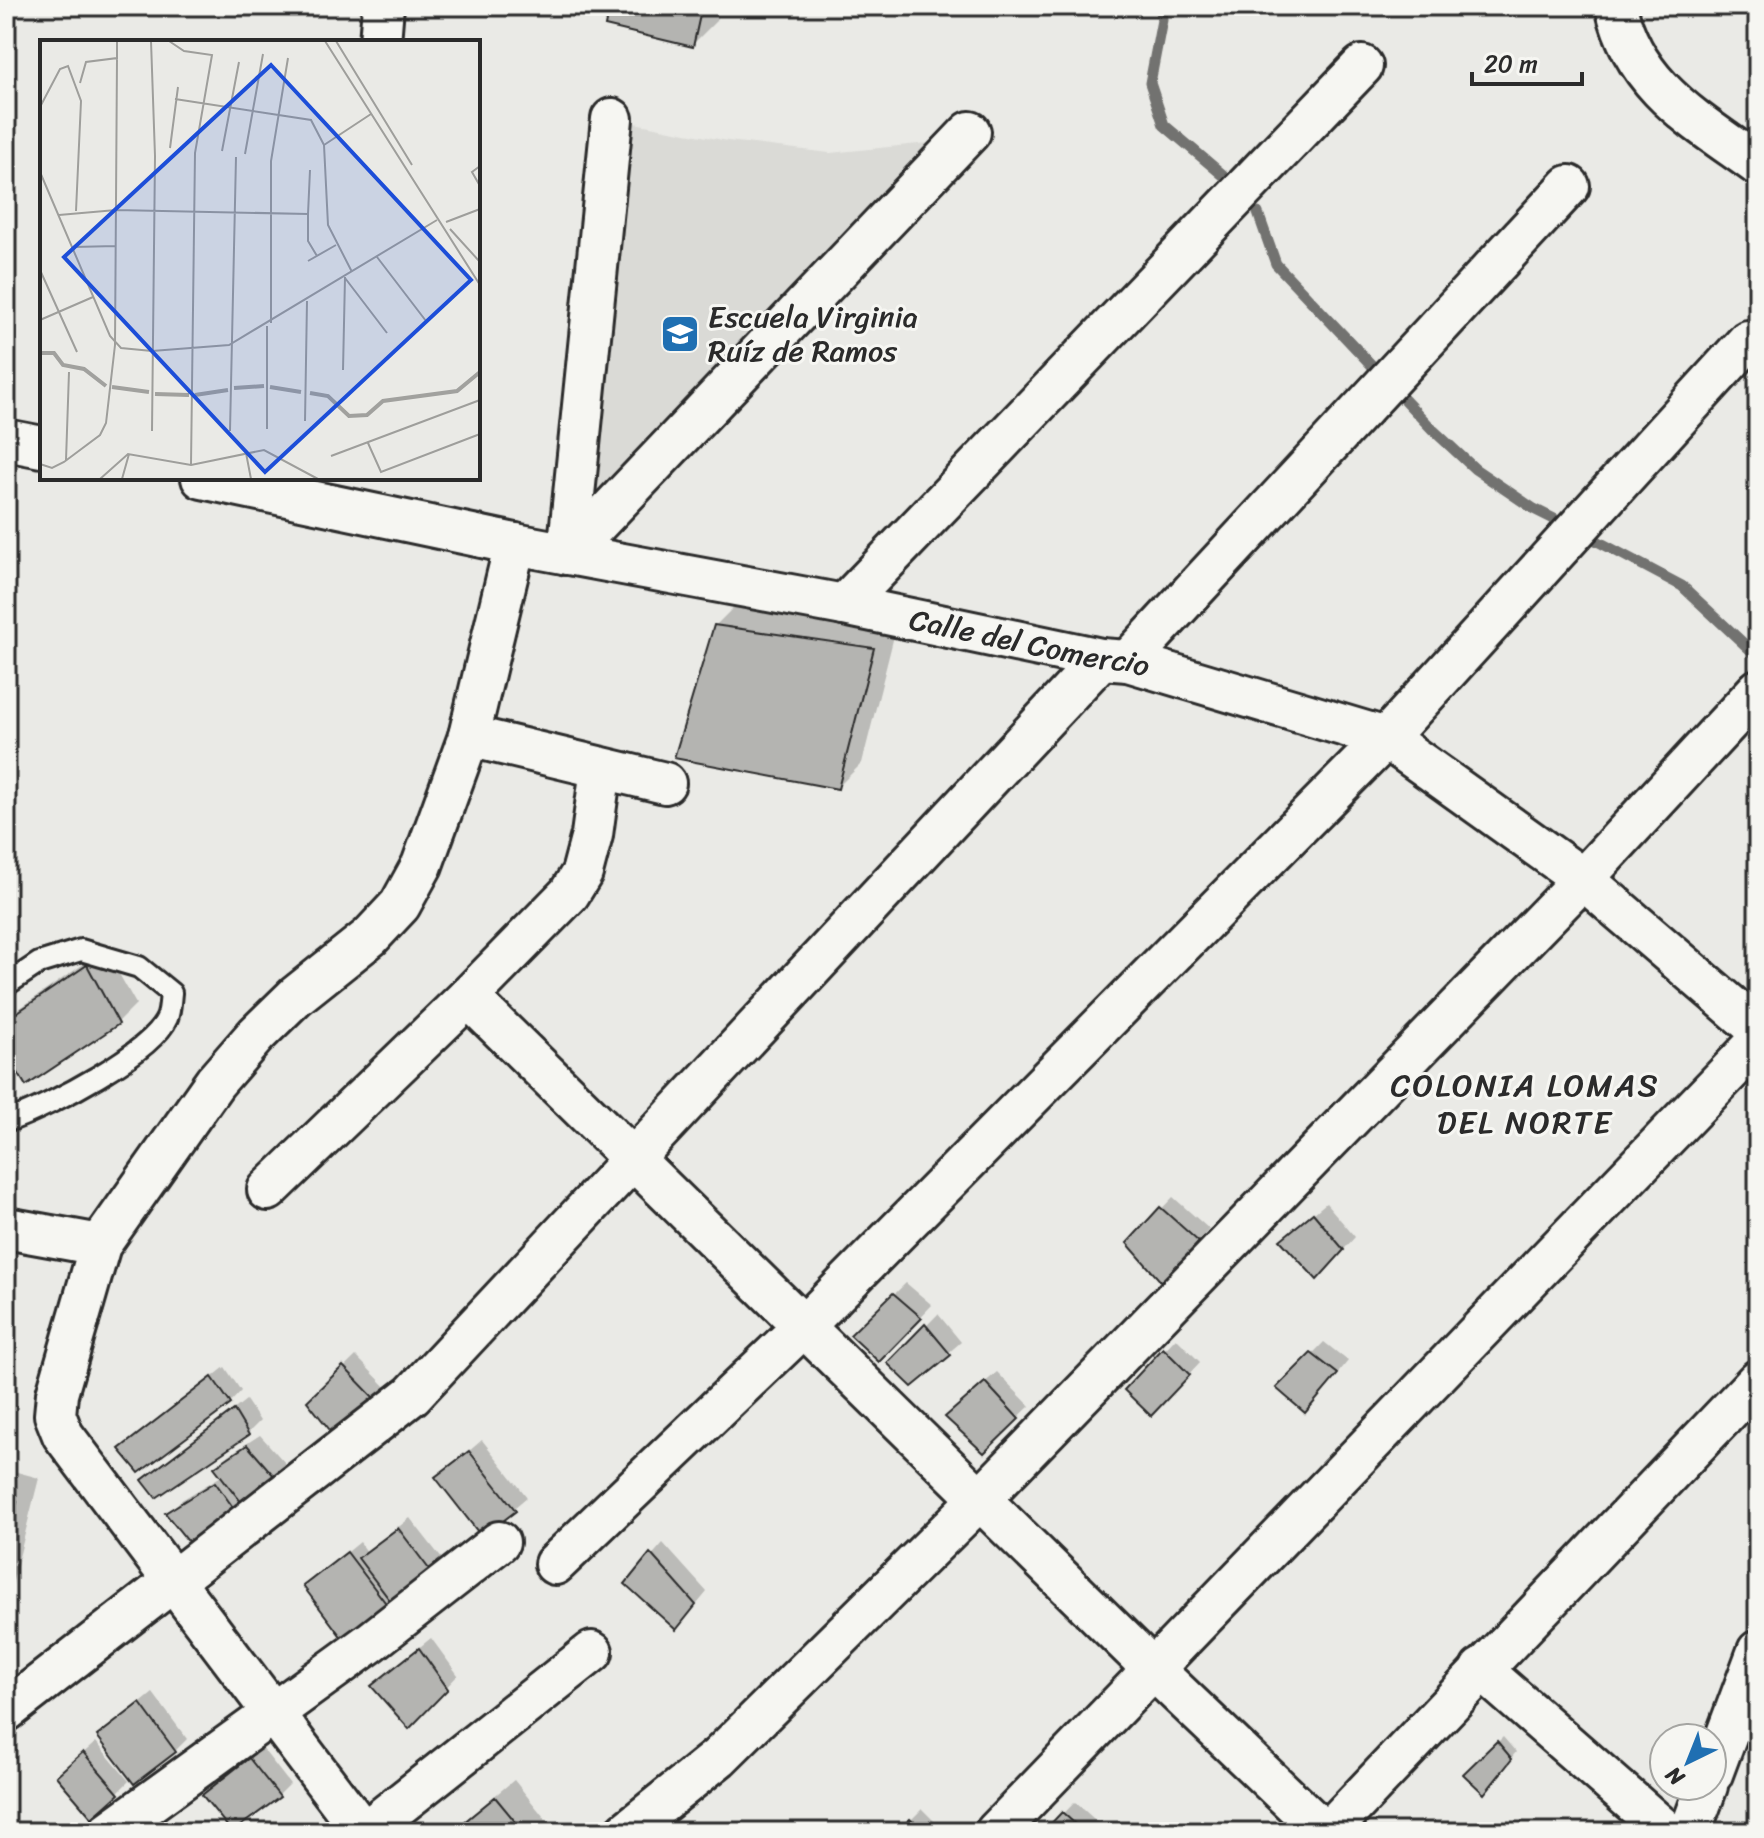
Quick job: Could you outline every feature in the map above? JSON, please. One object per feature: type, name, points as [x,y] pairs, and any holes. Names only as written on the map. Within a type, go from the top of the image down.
[{"type":"street","points":[[380,40],[383,6]]},
{"type":"street","points":[[1616,6],[1619,21],[1639,66],[1674,104],[1758,165]]},
{"type":"street","points":[[844,605],[1362,66]]},
{"type":"street","points":[[568,554],[612,119]]},
{"type":"street","points":[[568,554],[970,132]]},
{"type":"street","points":[[6,1711],[412,1395],[632,1158],[1387,382],[1569,186]]},
{"type":"street","points":[[555,1564],[804,1326],[1386,738],[1748,341]]},
{"type":"street","points":[[6,440],[40,447]]},
{"type":"street","name":"Calle del Comercio","points":[[223,480],[336,491],[515,544],[844,605],[1115,660],[1386,738],[1583,879],[1758,1029]]},
{"type":"street","points":[[515,544],[469,736],[422,865],[400,905],[370,937],[296,996],[215,1082],[100,1245],[57,1394],[55,1415],[63,1435],[272,1715],[364,1832],[592,1652]]},
{"type":"street","points":[[626,1832],[719,1757],[980,1499],[1583,879],[1758,690]]},
{"type":"street","points":[[469,736],[665,783]]},
{"type":"street","points":[[268,1190],[468,997],[569,894],[582,873],[592,835],[601,768]]},
{"type":"street","points":[[468,997],[1153,1669],[1326,1832],[1758,1380]]},
{"type":"street","points":[[996,1832],[1758,1042]]},
{"type":"street","points":[[6,1228],[100,1245]]},
{"type":"street","points":[[109,1832],[371,1642],[499,1542]]},
{"type":"street","points":[[1728,1731],[1758,1651]]},
{"type":"street","points":[[1481,1669],[1667,1832]]},
{"type":"street","points":[[1690,1832],[1701,1802]]},
{"type":"lane","points":[[6,985],[39,963],[81,950],[139,967],[171,993],[167,1019],[141,1048],[45,1107],[13,1119],[6,1115]]},
{"type":"shaded area","name":"Escuela Virginia Ruíz de Ramos","points":[[624,121],[728,141],[830,153],[938,142],[585,516]]},
{"type":"building","points":[[609,6],[702,6],[693,47],[605,26]]},
{"type":"building","points":[[714,625],[874,648],[838,789],[674,758]]},
{"type":"building","points":[[87,965],[119,1024],[26,1086],[6,1053],[6,1020]]},
{"type":"building","points":[[1160,1207],[1199,1242],[1163,1284],[1127,1243]]},
{"type":"building","points":[[1313,1213],[1344,1250],[1317,1280],[1280,1240]]},
{"type":"building","points":[[893,1293],[922,1318],[879,1362],[850,1335]]},
{"type":"building","points":[[925,1324],[951,1355],[912,1387],[887,1363]]},
{"type":"building","points":[[1163,1348],[1190,1375],[1151,1416],[1124,1390]]},
{"type":"building","points":[[1311,1353],[1338,1374],[1305,1413],[1276,1388]]},
{"type":"building","points":[[343,1366],[378,1402],[333,1434],[307,1401]]},
{"type":"building","points":[[212,1377],[231,1404],[139,1473],[119,1449]]},
{"type":"building","points":[[985,1382],[1019,1419],[984,1453],[945,1417]]},
{"type":"building","points":[[234,1410],[249,1435],[156,1498],[142,1480]]},
{"type":"building","points":[[247,1445],[283,1486],[249,1512],[214,1467]]},
{"type":"building","points":[[469,1451],[516,1511],[482,1537],[435,1477]]},
{"type":"building","points":[[215,1482],[242,1520],[195,1550],[165,1513]]},
{"type":"building","points":[[6,1499],[17,1501],[6,1544]]},
{"type":"building","points":[[398,1528],[435,1577],[395,1607],[358,1558]]},
{"type":"building","points":[[347,1552],[391,1610],[346,1643],[303,1586]]},
{"type":"building","points":[[650,1553],[696,1605],[676,1630],[625,1584]]},
{"type":"building","points":[[419,1648],[448,1689],[409,1729],[371,1686]]},
{"type":"building","points":[[140,1703],[176,1752],[134,1784],[97,1736]]},
{"type":"building","points":[[1497,1741],[1512,1759],[1484,1794],[1463,1774]]},
{"type":"building","points":[[83,1752],[119,1794],[92,1818],[56,1776]]},
{"type":"building","points":[[249,1758],[280,1797],[232,1832],[202,1795]]},
{"type":"building","points":[[495,1797],[524,1832],[452,1832]]},
{"type":"building","points":[[1062,1812],[1084,1832],[1043,1832]]},
{"type":"building","points":[[910,1819],[922,1832],[896,1832]]},
{"type":"waterway","points":[[1161,6],[1162,20],[1150,83],[1164,125],[1223,175]]},
{"type":"waterway","points":[[1258,213],[1276,264],[1432,429],[1475,469],[1534,509],[1568,526]]},
{"type":"waterway","points":[[1584,534],[1682,586],[1758,657]]},
{"type":"place","name":"Escuela Virginia Ruíz de Ramos","points":[[680,334]]},
{"type":"district","name":"COLONIA LOMAS DEL NORTE","points":[[1525,1104]]}]
